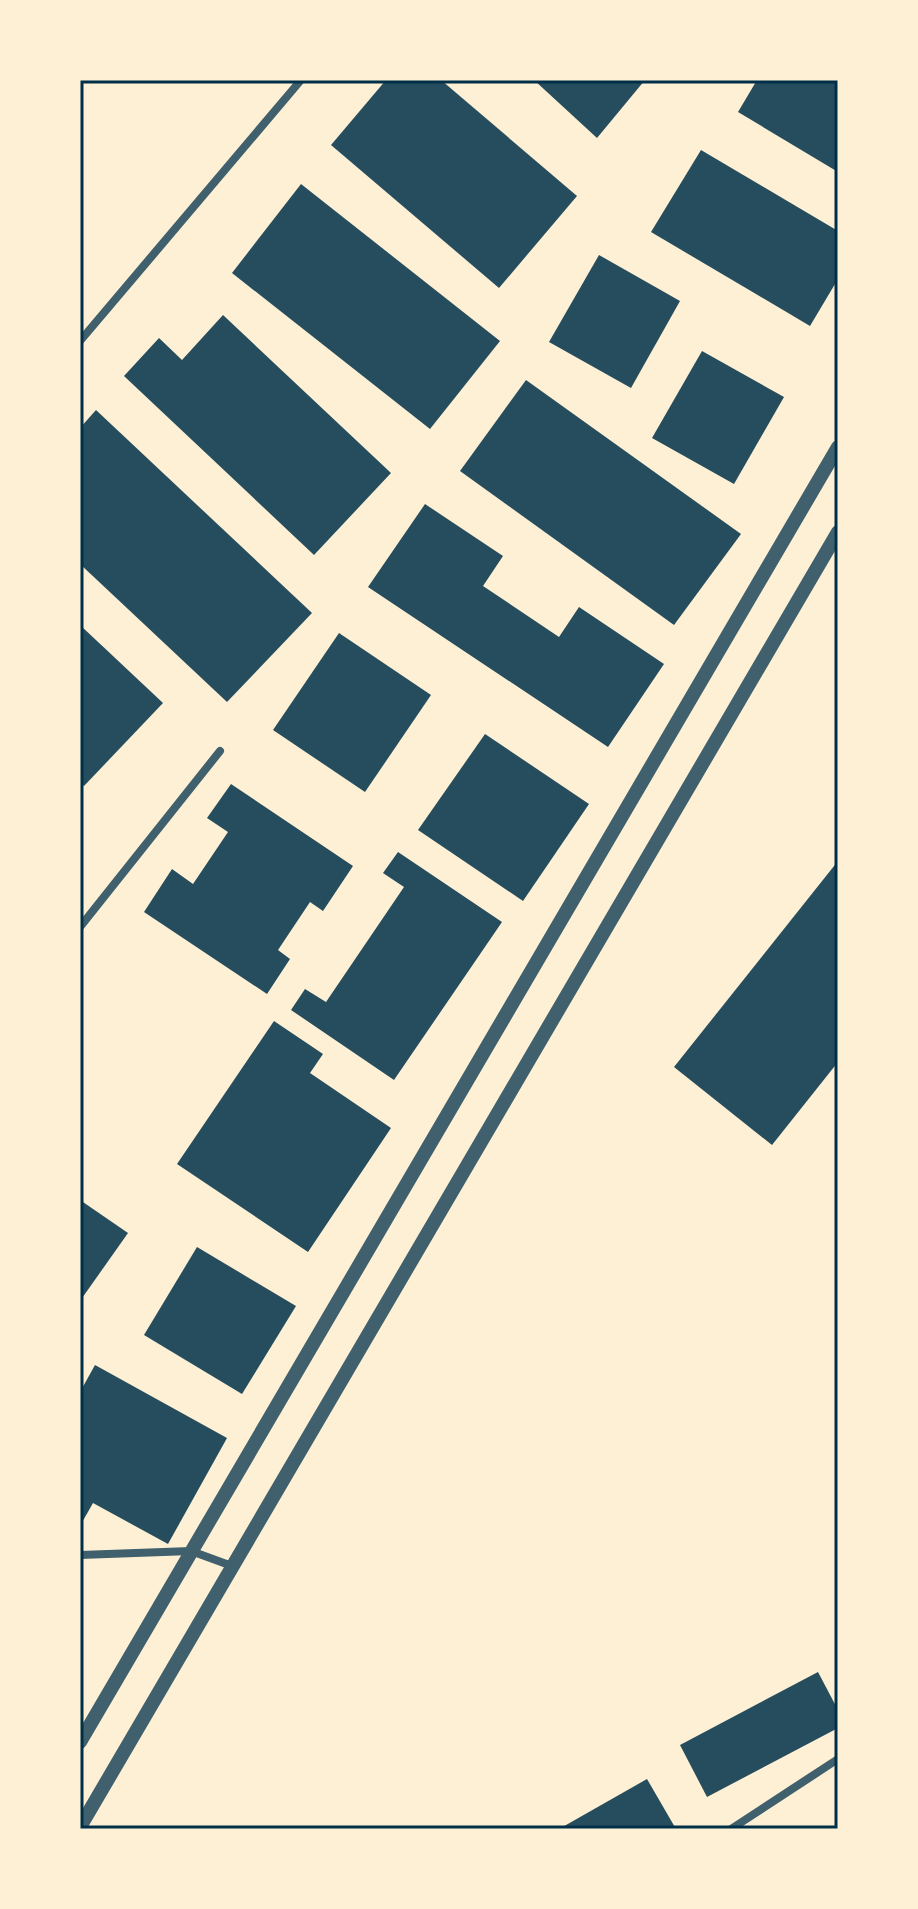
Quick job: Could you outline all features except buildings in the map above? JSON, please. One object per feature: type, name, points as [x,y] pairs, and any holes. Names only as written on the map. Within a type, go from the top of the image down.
[{"type":"street","points":[[80,341],[301,80]]},
{"type":"street","points":[[80,1742],[838,447]]},
{"type":"street","points":[[80,1827],[838,532]]},
{"type":"street","points":[[80,927],[220,751]]},
{"type":"street","points":[[80,1555],[191,1551],[232,1566]]},
{"type":"street","points":[[731,1829],[838,1759]]}]
